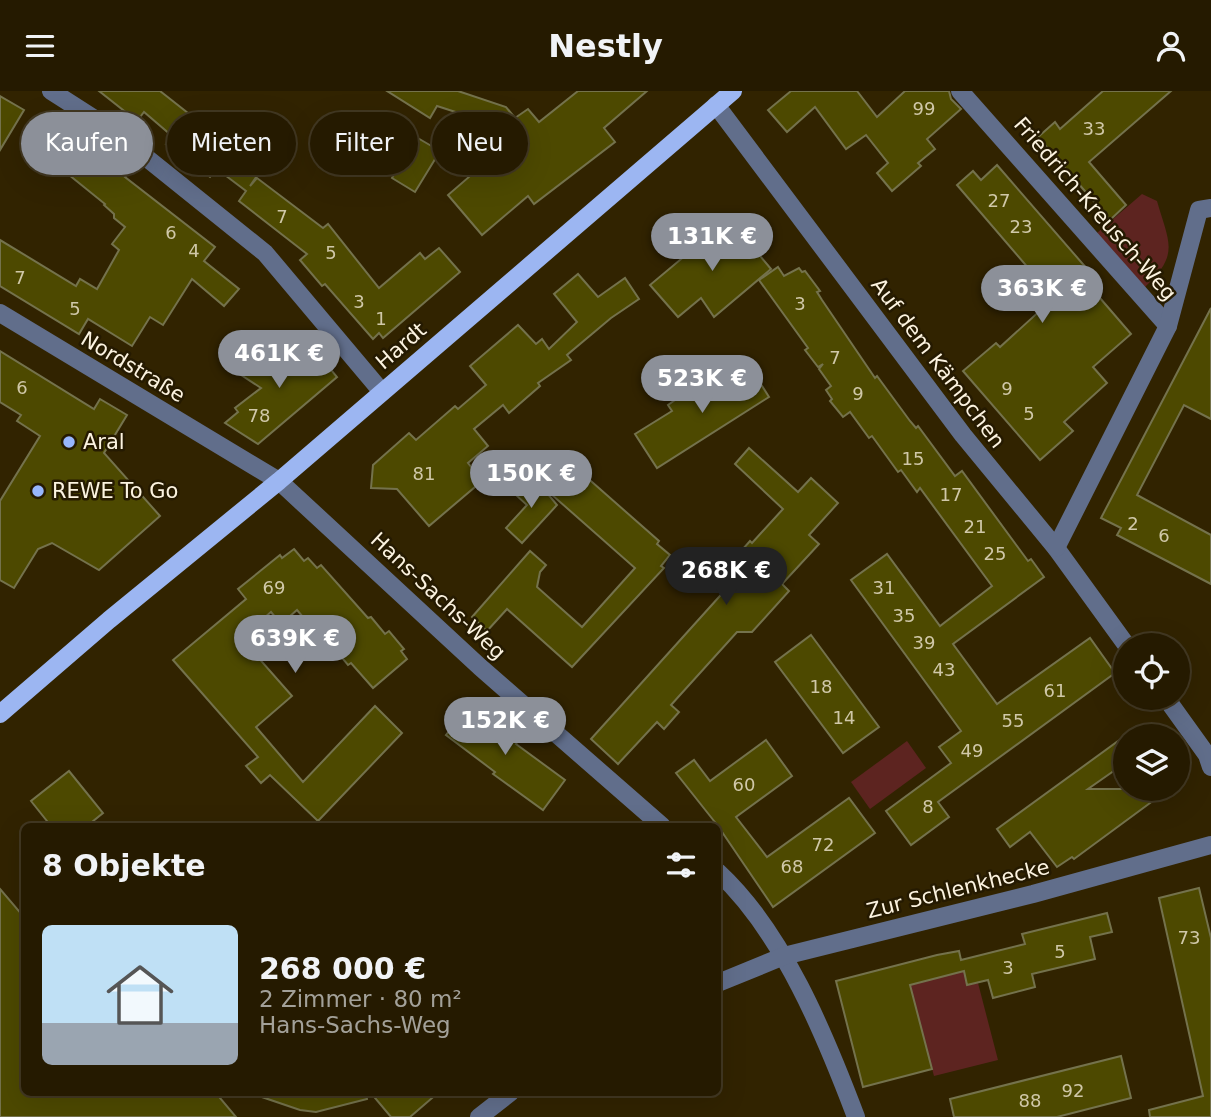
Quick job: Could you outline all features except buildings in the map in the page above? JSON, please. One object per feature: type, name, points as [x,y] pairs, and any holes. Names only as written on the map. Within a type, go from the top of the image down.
[{"type":"main road","name":"Hardt","points":[[0,714],[115,615],[279,481],[733,91]]},
{"type":"street","points":[[51,91],[112,130],[265,253],[382,392]]},
{"type":"street","name":"Friedrich-Kreusch-Weg","points":[[960,91],[1168,326]]},
{"type":"street","name":"Auf dem Kämpchen","points":[[716,105],[963,435],[1056,548],[1118,633]]},
{"type":"street","name":"Friedrich-Kreusch-Weg","points":[[1056,548],[1168,326],[1199,210],[1211,208]]},
{"type":"street","name":"Nordstraße","points":[[0,313],[279,481]]},
{"type":"street","name":"Hans-Sachs-Weg","points":[[279,481],[480,667],[659,823]]},
{"type":"street","points":[[1175,710],[1207,755],[1211,767]]},
{"type":"street","name":"Zur Schlenkhecke","points":[[721,982],[784,956],[1033,894],[1211,845]]},
{"type":"street","points":[[721,876],[784,956],[833,1055],[856,1117]]},
{"type":"street","points":[[480,1117],[506,1096]]},
{"type":"shaded area","points":[[1142,194],[1157,201],[1169,247],[1163,266],[1145,287],[1097,233]]},
{"type":"shaded area","points":[[907,741],[926,768],[870,809],[851,782]]},
{"type":"shaded area","points":[[964,971],[967,985],[978,983],[998,1060],[934,1076],[910,985]]},
{"type":"place","name":"Aral","points":[[69,442]]},
{"type":"place","name":"REWE To Go","points":[[38,491]]}]
